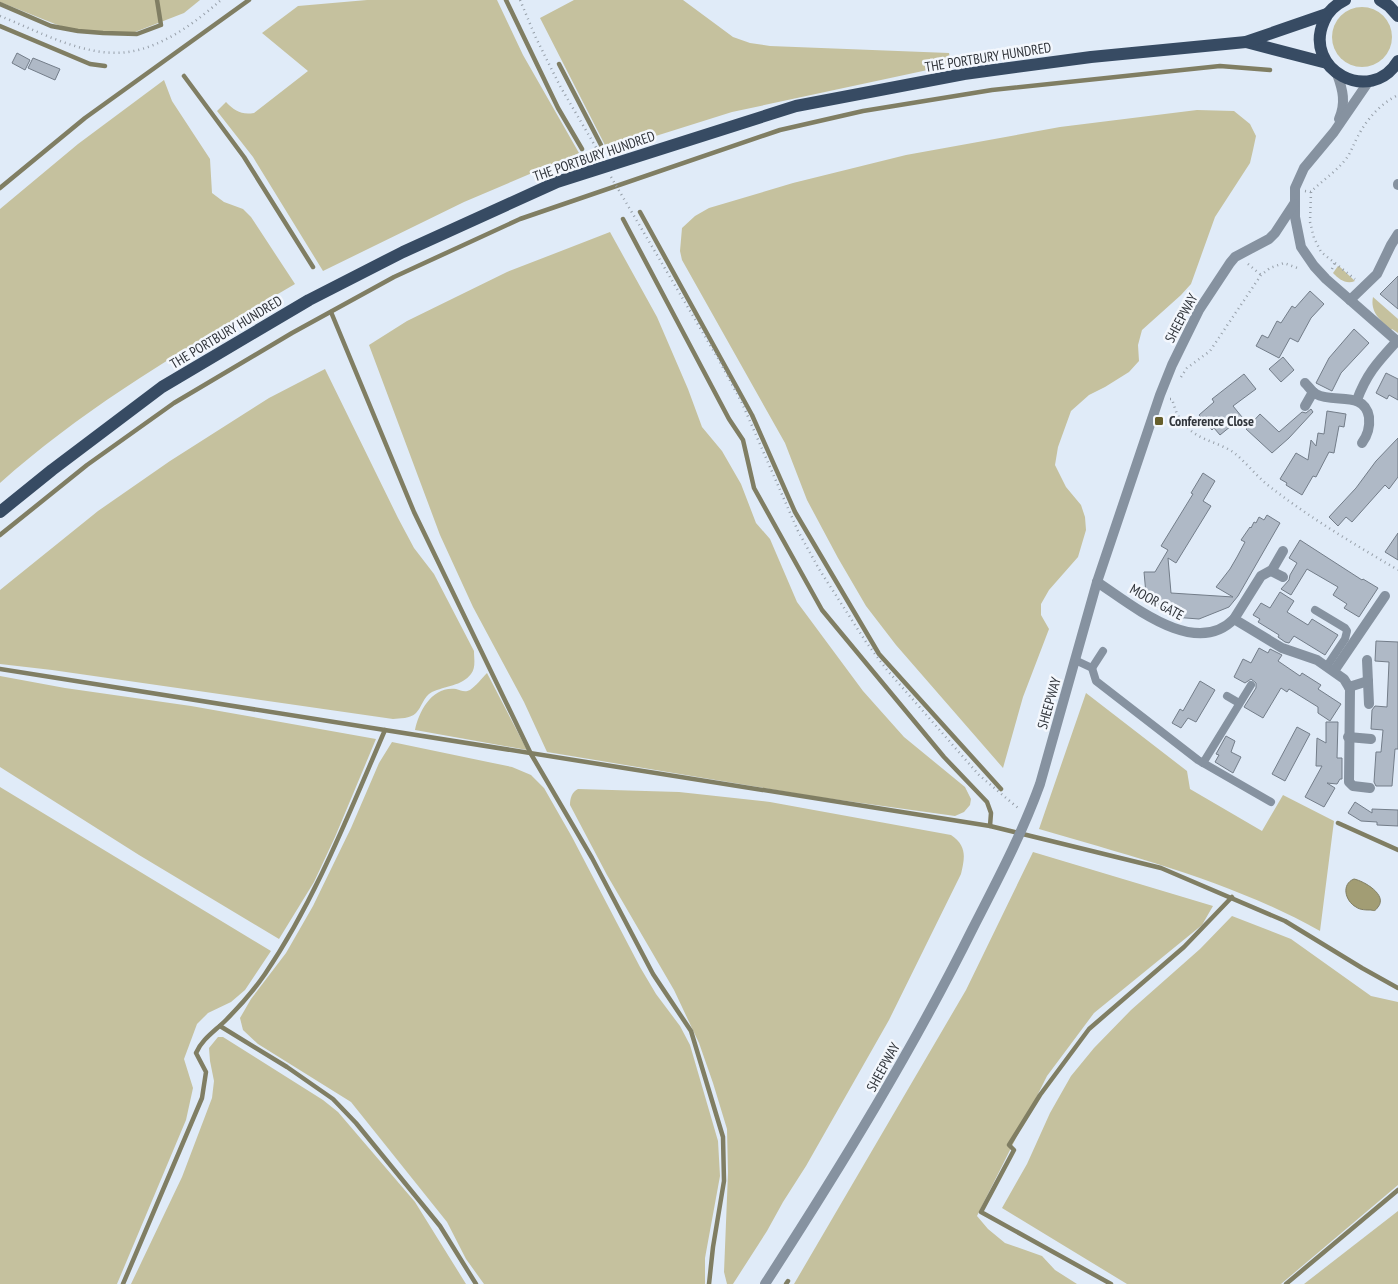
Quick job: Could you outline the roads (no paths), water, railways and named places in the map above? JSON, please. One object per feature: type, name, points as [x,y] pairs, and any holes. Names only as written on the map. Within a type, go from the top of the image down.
[{"type":"main road","name":"THE PORTBURY HUNDRED","points":[[0,512],[162,387],[309,300],[403,252],[557,182],[796,106],[964,74],[1091,57],[1246,42],[1327,14],[1345,0]]},
{"type":"main road","points":[[1380,0],[1398,16]]},
{"type":"main road","points":[[1327,14],[1319,39],[1322,53],[1327,63],[1337,74],[1357,81],[1369,81],[1379,78],[1396,66]]},
{"type":"main road","name":"THE PORTBURY HUNDRED","points":[[1246,42],[1327,63]]},
{"type":"street","name":"SHEEPWAY","points":[[1334,132],[1344,102],[1343,90],[1337,74]]},
{"type":"street","name":"SHEEPWAY","points":[[765,1284],[835,1176],[881,1099],[958,960],[1028,816],[1040,784],[1097,582],[1160,394],[1199,310],[1215,284],[1236,257],[1269,239],[1275,233],[1294,204],[1295,188],[1304,168],[1334,132],[1369,81]]},
{"type":"street","points":[[1294,204],[1301,247],[1320,273],[1397,342],[1373,368],[1364,381],[1357,400]]},
{"type":"street","points":[[1350,300],[1380,270],[1398,234]]},
{"type":"street","points":[[1305,383],[1313,392],[1324,397],[1357,400],[1365,408],[1369,428],[1362,443]]},
{"type":"street","points":[[1305,406],[1313,392]]},
{"type":"street","name":"MOOR GATE","points":[[1097,582],[1162,624],[1176,630],[1207,632],[1222,628],[1234,619],[1261,576],[1271,571],[1283,551]]},
{"type":"street","points":[[1271,571],[1283,577]]},
{"type":"street","points":[[1330,669],[1385,596]]},
{"type":"street","points":[[1234,619],[1282,648],[1310,657],[1344,679],[1349,687],[1349,782],[1353,786],[1370,788]]},
{"type":"street","points":[[1367,660],[1369,704]]},
{"type":"street","points":[[1349,687],[1368,681]]},
{"type":"street","points":[[1348,737],[1371,739]]},
{"type":"lane","points":[[1315,610],[1347,631],[1330,669]]},
{"type":"lane","points":[[1092,668],[1103,651]]},
{"type":"lane","points":[[1075,660],[1092,668],[1096,681],[1202,763],[1271,802]]},
{"type":"lane","points":[[1202,763],[1251,685]]},
{"type":"lane","points":[[1227,696],[1239,703]]},
{"type":"waterway","points":[[0,4],[51,26],[78,31],[137,34],[161,25],[157,0]]},
{"type":"waterway","points":[[0,188],[85,118],[249,0]]},
{"type":"waterway","points":[[506,0],[558,108],[582,149]]},
{"type":"waterway","points":[[0,26],[90,64],[105,66]]},
{"type":"waterway","points":[[559,64],[601,145]]},
{"type":"waterway","points":[[0,535],[87,465],[174,403],[292,333],[394,277],[520,219],[780,130],[863,111],[992,90],[1220,66],[1270,70]]},
{"type":"waterway","points":[[184,76],[244,157],[313,267]]},
{"type":"waterway","points":[[640,212],[752,415],[795,512],[879,654],[1001,789]]},
{"type":"waterway","points":[[623,219],[729,419],[743,440],[754,488],[822,610],[944,757],[987,802],[991,813],[990,826]]},
{"type":"waterway","points":[[331,312],[414,512],[531,754],[592,858],[653,974],[691,1031],[723,1137],[724,1181],[709,1284]]},
{"type":"waterway","points":[[0,669],[990,826],[1161,868],[1285,921],[1398,988]]},
{"type":"waterway","points":[[123,1284],[202,1098],[206,1072],[196,1053],[205,1039],[252,992],[300,916],[331,855],[385,730]]},
{"type":"waterway","points":[[1338,823],[1398,850]]},
{"type":"waterway","points":[[1111,1284],[981,1212],[1014,1150],[1009,1145],[1040,1095],[1089,1029],[1184,947],[1232,897]]},
{"type":"waterway","points":[[220,1026],[287,1067],[333,1099],[356,1123],[440,1226],[476,1284]]},
{"type":"waterway","points":[[1286,1284],[1398,1190]]},
{"type":"place","name":"Conference Close","points":[[1159,421]]}]
